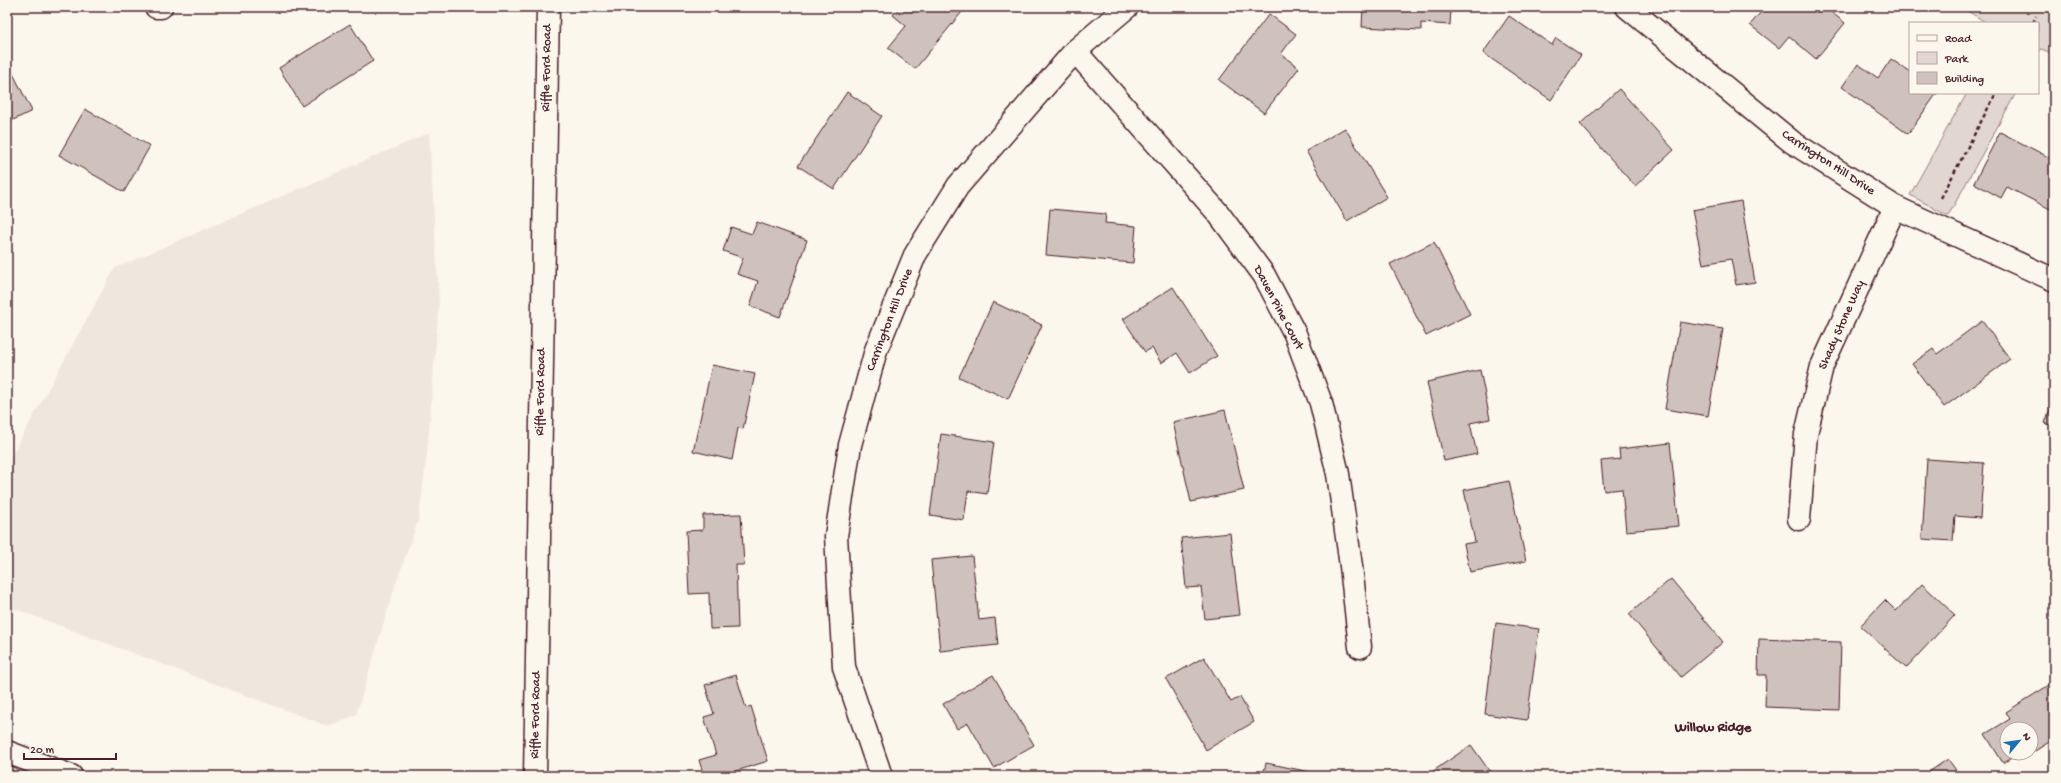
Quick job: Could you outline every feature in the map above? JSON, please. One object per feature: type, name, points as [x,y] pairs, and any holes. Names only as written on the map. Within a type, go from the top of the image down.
[{"type":"street","name":"Riffle Ford Road","points":[[534,776],[548,7]]},
{"type":"street","name":"Carrington Hill Drive","points":[[881,776],[844,667],[836,536],[850,444],[876,350],[915,255],[958,186],[1075,51],[1127,7]]},
{"type":"street","name":"Carrington Hill Drive","points":[[1627,7],[1792,142],[1895,207],[2054,280]]},
{"type":"street","name":"Daven Pine Court","points":[[1075,51],[1218,213],[1264,275],[1295,334],[1321,403],[1338,474],[1351,566],[1360,647]]},
{"type":"street","name":"Shady Stone Way","points":[[1799,519],[1806,434],[1822,366],[1895,207]]},
{"type":"street","points":[[7,752],[71,776]]},
{"type":"path","points":[[2033,22],[2036,16]]},
{"type":"path","points":[[1928,222],[1995,94]]},
{"type":"shaded area","points":[[429,133],[439,302],[427,454],[419,518],[394,589],[356,715],[328,726],[7,606],[7,464],[115,268]]},
{"type":"green space","points":[[1961,7],[2054,7],[2054,54],[2041,49],[2039,52],[2039,22],[1985,22]]},
{"type":"green space","points":[[1966,94],[2015,94],[1948,216],[1910,195]]},
{"type":"green space","points":[[7,753],[69,776],[7,776]]},
{"type":"building","points":[[900,7],[966,7],[915,69],[888,48],[906,26],[893,15]]},
{"type":"building","points":[[1363,7],[1451,7],[1450,25],[1421,23],[1421,30],[1362,27]]},
{"type":"building","points":[[1765,7],[1825,7],[1845,23],[1816,59],[1789,36],[1779,48],[1750,25]]},
{"type":"building","points":[[1269,14],[1296,34],[1281,54],[1299,68],[1264,113],[1219,80]]},
{"type":"building","points":[[1509,16],[1552,45],[1556,38],[1581,55],[1551,100],[1483,53]]},
{"type":"building","points":[[350,24],[373,61],[302,106],[279,68]]},
{"type":"building","points":[[1891,59],[1909,71],[1909,94],[1936,94],[1908,134],[1842,87],[1858,64],[1878,78]]},
{"type":"building","points":[[7,62],[32,111],[7,123]]},
{"type":"building","points":[[1619,89],[1674,150],[1635,186],[1580,124]]},
{"type":"building","points":[[847,92],[882,116],[834,189],[798,166]]},
{"type":"building","points":[[85,109],[150,146],[124,192],[59,155]]},
{"type":"building","points":[[1345,128],[1387,197],[1347,221],[1306,151]]},
{"type":"building","points":[[2000,132],[2054,160],[2054,205],[2052,210],[2007,187],[2001,198],[1974,183]]},
{"type":"building","points":[[1741,201],[1755,282],[1736,285],[1731,259],[1703,264],[1692,210]]},
{"type":"building","points":[[1050,209],[1106,214],[1105,223],[1136,226],[1133,263],[1046,255]]},
{"type":"building","points":[[757,222],[807,240],[780,317],[750,306],[758,281],[737,274],[743,258],[723,251],[731,227],[752,234]]},
{"type":"building","points":[[1434,242],[1470,314],[1426,336],[1390,264]]},
{"type":"building","points":[[1173,287],[1217,356],[1190,373],[1177,353],[1161,363],[1152,348],[1145,352],[1123,319]]},
{"type":"building","points":[[993,302],[1042,325],[1008,399],[959,377]]},
{"type":"building","points":[[1982,321],[2010,359],[1944,407],[1912,364],[1933,349],[1937,354]]},
{"type":"building","points":[[1680,322],[1723,329],[1708,416],[1665,409]]},
{"type":"building","points":[[712,365],[755,374],[743,429],[738,428],[732,460],[693,451]]},
{"type":"building","points":[[1480,370],[1490,419],[1470,423],[1477,454],[1444,461],[1427,382]]},
{"type":"building","points":[[2054,398],[2054,426],[2045,423]]},
{"type":"building","points":[[1225,410],[1244,490],[1191,502],[1173,422]]},
{"type":"building","points":[[941,434],[994,442],[987,494],[968,491],[964,520],[930,515]]},
{"type":"building","points":[[1670,443],[1679,526],[1626,531],[1622,489],[1604,491],[1601,461],[1620,459],[1619,449]]},
{"type":"building","points":[[1927,459],[1984,463],[1980,518],[1955,516],[1953,541],[1922,539]]},
{"type":"building","points":[[1509,481],[1526,561],[1470,572],[1464,544],[1475,542],[1464,490]]},
{"type":"building","points":[[741,514],[744,565],[736,565],[738,628],[710,629],[709,593],[689,594],[686,531],[703,530],[703,515]]},
{"type":"building","points":[[1230,533],[1240,615],[1205,619],[1201,587],[1186,588],[1181,538]]},
{"type":"building","points":[[972,556],[979,620],[995,618],[998,645],[940,651],[931,560]]},
{"type":"building","points":[[1671,579],[1723,642],[1681,677],[1629,614]]},
{"type":"building","points":[[1922,584],[1955,615],[1906,668],[1860,626],[1885,600],[1896,611]]},
{"type":"building","points":[[1496,623],[1539,629],[1527,720],[1485,714]]},
{"type":"building","points":[[1759,639],[1841,642],[1839,710],[1765,707],[1766,675],[1758,675]]},
{"type":"building","points":[[1204,657],[1231,702],[1240,697],[1254,722],[1206,750],[1166,679]]},
{"type":"building","points":[[736,675],[746,708],[751,706],[768,761],[720,776],[704,776],[699,760],[716,755],[704,717],[714,714],[705,685]]},
{"type":"building","points":[[993,675],[1034,745],[994,768],[968,723],[957,729],[943,704]]},
{"type":"building","points":[[2054,682],[2054,739],[2039,748],[2039,721],[2007,721],[2010,719],[2006,712]]},
{"type":"building","points":[[1999,726],[1999,757],[1985,734]]},
{"type":"building","points":[[1471,745],[1493,776],[1426,776]]},
{"type":"building","points":[[1948,759],[1960,776],[1923,776]]},
{"type":"building","points":[[1266,763],[1325,775],[1263,776]]},
{"type":"district","name":"Willow Ridge","points":[[1713,728]]}]
